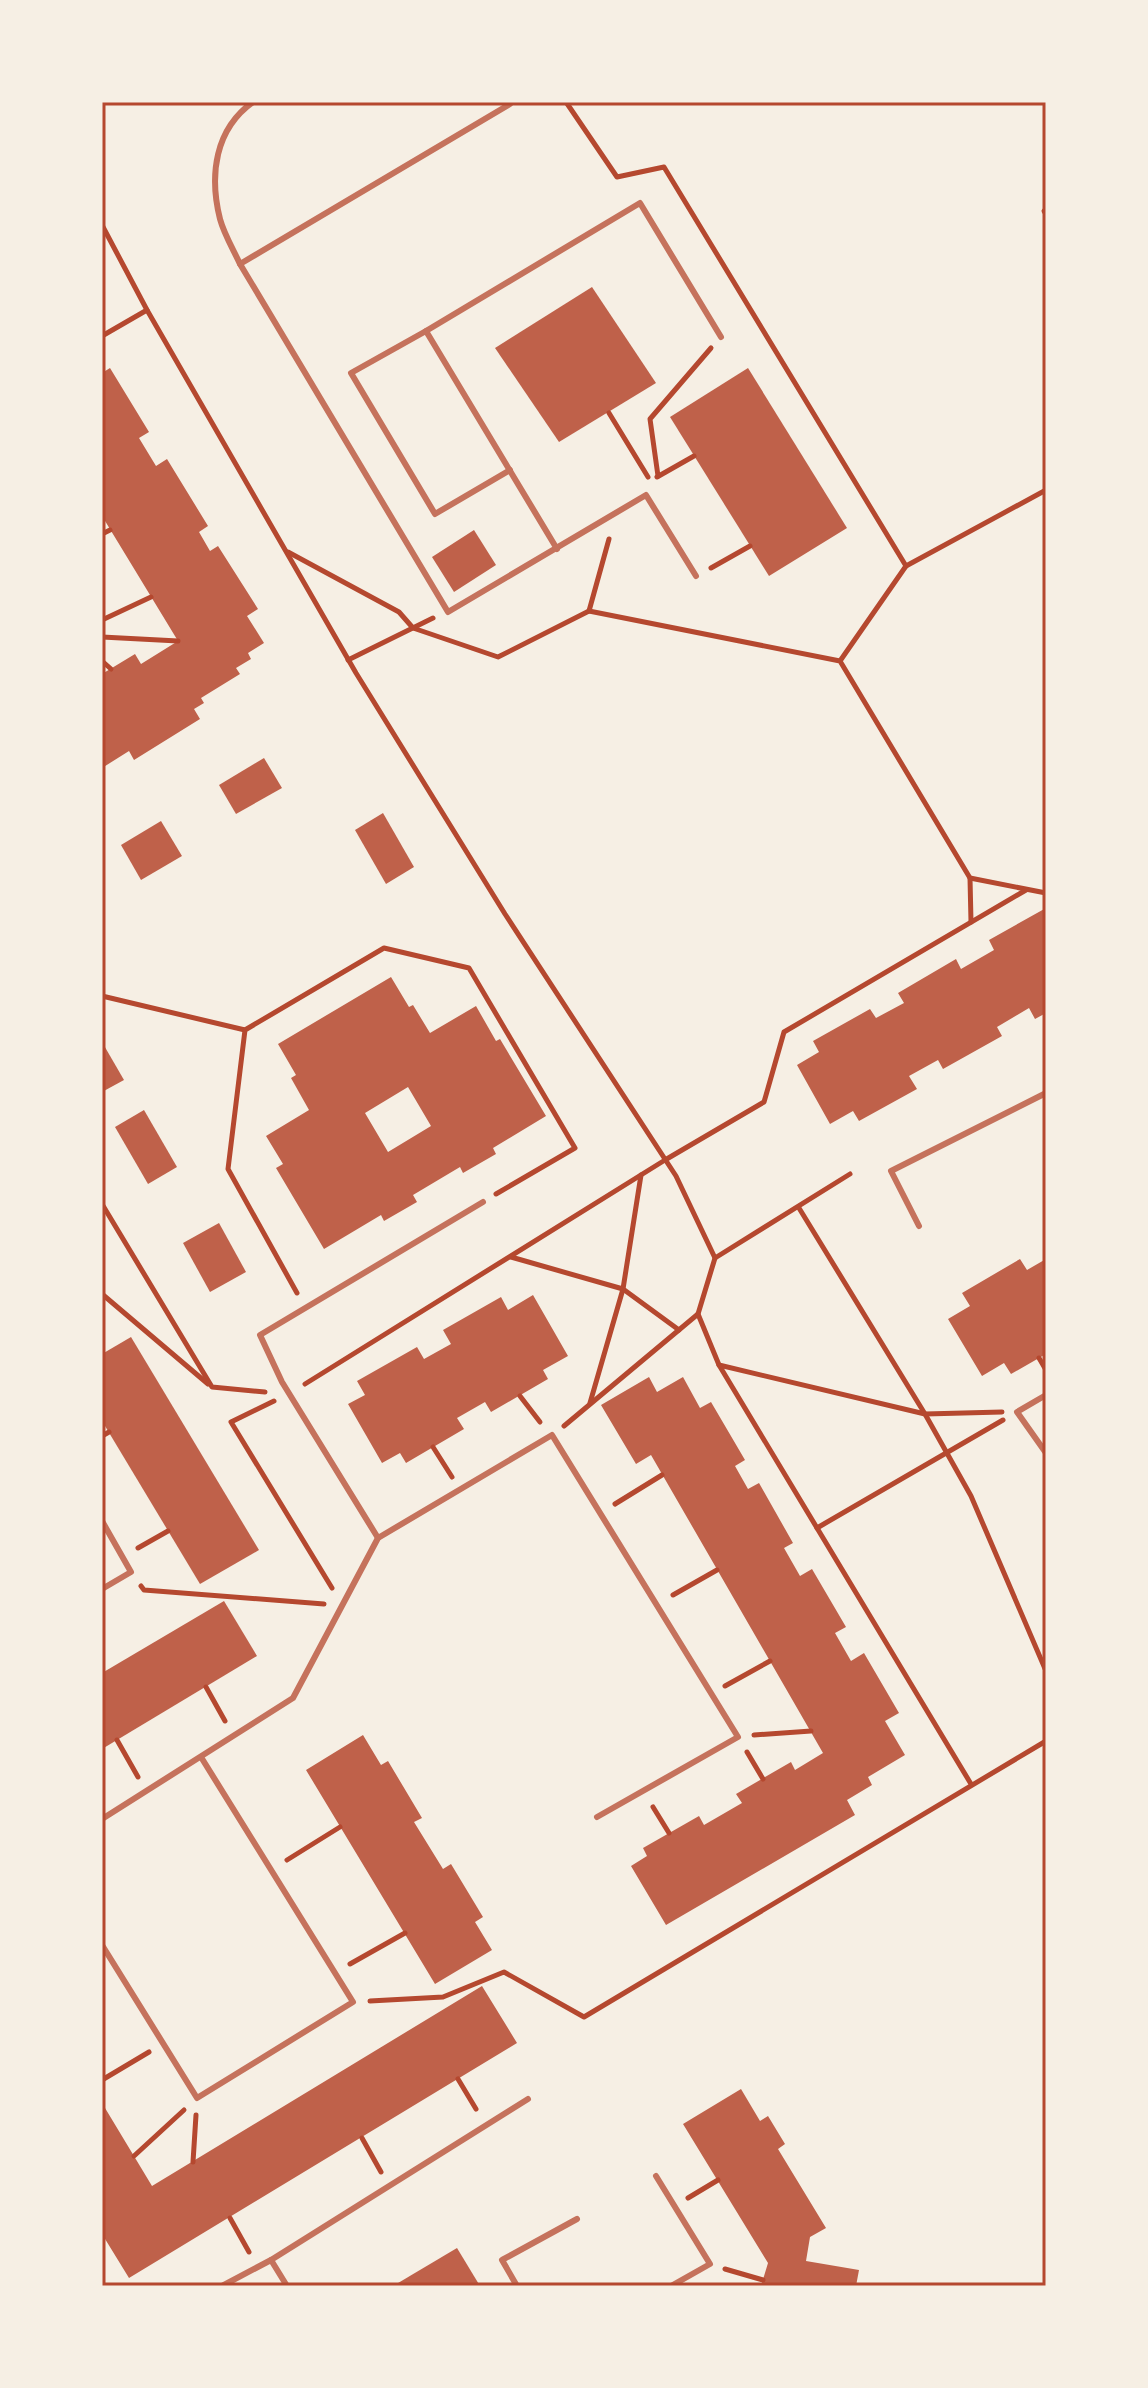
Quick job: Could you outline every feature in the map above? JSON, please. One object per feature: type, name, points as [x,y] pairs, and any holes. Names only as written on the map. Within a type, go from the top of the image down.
[{"type":"lane","points":[[253,102],[236,114],[222,141],[214,177],[220,220],[240,264],[448,612],[646,495],[696,576]]},
{"type":"lane","points":[[240,264],[510,104]]},
{"type":"lane","points":[[510,470],[435,514],[351,373],[640,203],[721,337]]},
{"type":"lane","points":[[426,331],[557,549]]},
{"type":"lane","points":[[919,1226],[891,1171],[1046,1093]]},
{"type":"lane","points":[[378,1538],[289,1393],[260,1335],[483,1202]]},
{"type":"lane","points":[[1046,1395],[1017,1412],[1046,1453]]},
{"type":"lane","points":[[102,1819],[293,1698],[378,1538],[552,1435],[738,1737],[597,1817]]},
{"type":"lane","points":[[102,1521],[131,1572],[102,1589]]},
{"type":"lane","points":[[102,1945],[197,2098],[353,2002],[201,1757]]},
{"type":"lane","points":[[222,2286],[271,2260],[528,2099]]},
{"type":"lane","points":[[656,2176],[710,2264],[671,2286]]},
{"type":"lane","points":[[517,2286],[502,2260],[577,2219]]},
{"type":"lane","points":[[271,2260],[287,2286]]},
{"type":"path","points":[[566,102],[617,177],[664,167],[906,566]]},
{"type":"path","points":[[102,225],[147,310],[348,660],[505,914],[676,1176],[715,1258],[698,1314],[552,1435],[520,1396]]},
{"type":"path","points":[[102,336],[147,310]]},
{"type":"path","points":[[658,476],[650,419],[721,337]]},
{"type":"path","points":[[609,413],[653,485],[658,476],[694,456]]},
{"type":"path","points":[[840,661],[906,566],[1046,490]]},
{"type":"path","points":[[589,611],[616,513]]},
{"type":"path","points":[[102,534],[110,530]]},
{"type":"path","points":[[696,576],[750,546]]},
{"type":"path","points":[[287,552],[399,612],[413,628],[498,657],[589,611],[840,661],[970,878],[971,922]]},
{"type":"path","points":[[102,620],[151,597]]},
{"type":"path","points":[[348,660],[413,628]]},
{"type":"path","points":[[102,637],[178,641]]},
{"type":"path","points":[[102,661],[111,669]]},
{"type":"path","points":[[970,878],[1046,893]]},
{"type":"path","points":[[590,1404],[623,1289],[641,1174],[764,1102],[784,1032],[1026,890]]},
{"type":"path","points":[[102,996],[245,1030],[384,948],[469,968],[575,1148],[483,1202]]},
{"type":"path","points":[[245,1030],[228,1169],[305,1307]]},
{"type":"path","points":[[715,1258],[850,1174]]},
{"type":"path","points":[[799,1208],[925,1414],[971,1496],[1046,1671]]},
{"type":"path","points":[[511,1257],[623,1289],[679,1330]]},
{"type":"path","points":[[102,1294],[212,1387]]},
{"type":"path","points":[[698,1314],[719,1365],[971,1784]]},
{"type":"path","points":[[1039,1358],[1046,1370]]},
{"type":"path","points":[[719,1365],[925,1414],[1017,1412]]},
{"type":"path","points":[[289,1393],[231,1422],[342,1605]]},
{"type":"path","points":[[817,1528],[1017,1412]]},
{"type":"path","points":[[102,1436],[109,1432]]},
{"type":"path","points":[[433,1447],[459,1490]]},
{"type":"path","points":[[600,1514],[662,1475]]},
{"type":"path","points":[[122,1557],[168,1531]]},
{"type":"path","points":[[656,1604],[717,1570]]},
{"type":"path","points":[[131,1572],[144,1590],[342,1605]]},
{"type":"path","points":[[711,1693],[770,1661]]},
{"type":"path","points":[[206,1687],[234,1736]]},
{"type":"path","points":[[763,1779],[738,1737],[811,1731]]},
{"type":"path","points":[[117,1740],[146,1791]]},
{"type":"path","points":[[353,2002],[443,1997],[504,1972],[584,2017],[1046,1741]]},
{"type":"path","points":[[643,1791],[669,1833]]},
{"type":"path","points":[[271,1869],[340,1827]]},
{"type":"path","points":[[336,1973],[405,1933]]},
{"type":"path","points":[[102,2080],[163,2043]]},
{"type":"path","points":[[458,2079],[485,2125]]},
{"type":"path","points":[[134,2156],[197,2098]]},
{"type":"path","points":[[193,2162],[197,2098]]},
{"type":"path","points":[[362,2138],[389,2186]]},
{"type":"path","points":[[674,2206],[718,2180]]},
{"type":"path","points":[[230,2218],[258,2267]]},
{"type":"path","points":[[710,2264],[763,2280]]},
{"type":"building","points":[[592,287],[656,383],[559,442],[495,348]]},
{"type":"building","points":[[110,368],[149,432],[139,438],[156,466],[167,459],[208,526],[199,532],[210,551],[218,546],[258,609],[247,616],[264,643],[248,653],[251,659],[236,668],[240,674],[201,698],[204,703],[194,709],[200,719],[134,760],[129,751],[102,768],[102,674],[135,654],[141,664],[178,641],[102,516],[102,373]]},
{"type":"building","points":[[748,368],[847,528],[769,576],[670,417]]},
{"type":"building","points":[[474,530],[496,565],[454,592],[432,557]]},
{"type":"building","points":[[264,758],[282,788],[236,814],[219,785]]},
{"type":"building","points":[[383,813],[414,867],[386,884],[355,830]]},
{"type":"building","points":[[161,821],[182,856],[141,880],[121,845]]},
{"type":"building","points":[[1046,908],[1046,1013],[1035,1019],[1029,1008],[997,1027],[1002,1036],[943,1069],[938,1060],[909,1076],[917,1089],[859,1121],[853,1111],[830,1124],[797,1065],[819,1052],[813,1041],[870,1009],[876,1018],[904,1003],[898,993],[956,959],[961,969],[994,950],[989,940]]},
{"type":"building","points":[[391,977],[430,1033],[476,1006],[496,1041],[500,1039],[546,1116],[493,1148],[496,1154],[463,1173],[460,1167],[413,1195],[417,1202],[384,1221],[381,1215],[324,1249],[276,1168],[283,1164],[266,1136],[309,1110],[291,1078],[296,1075],[278,1044]],"holes":[[[408,1087],[431,1126],[388,1152],[365,1113]]]},
{"type":"building","points":[[102,1042],[124,1080],[102,1092]]},
{"type":"building","points":[[144,1110],[177,1167],[148,1184],[115,1127]]},
{"type":"building","points":[[219,1223],[246,1272],[210,1292],[183,1243]]},
{"type":"building","points":[[1020,1259],[1027,1270],[1046,1259],[1046,1354],[1011,1374],[1004,1363],[982,1376],[948,1319],[970,1306],[962,1293]]},
{"type":"building","points":[[533,1295],[568,1356],[543,1370],[548,1379],[491,1412],[485,1402],[457,1418],[464,1429],[406,1463],[400,1453],[382,1463],[348,1404],[365,1395],[357,1381],[417,1347],[424,1359],[451,1344],[443,1330],[501,1297],[508,1310]]},
{"type":"building","points":[[131,1337],[259,1550],[200,1584],[102,1421],[102,1354]]},
{"type":"building","points":[[649,1377],[657,1392],[683,1377],[700,1408],[711,1402],[745,1460],[735,1466],[748,1489],[759,1483],[793,1543],[784,1548],[800,1576],[812,1569],[846,1627],[835,1633],[851,1661],[864,1653],[899,1713],[885,1721],[905,1755],[868,1777],[872,1785],[847,1800],[855,1815],[666,1925],[631,1866],[647,1856],[643,1848],[699,1816],[704,1825],[742,1803],[736,1794],[791,1762],[795,1770],[823,1753],[651,1455],[636,1464],[601,1405]]},
{"type":"building","points":[[224,1601],[257,1656],[102,1749],[102,1673]]},
{"type":"building","points":[[363,1735],[381,1765],[388,1761],[422,1818],[414,1822],[443,1869],[451,1864],[483,1917],[475,1922],[492,1950],[435,1984],[306,1770]]},
{"type":"building","points":[[482,1986],[517,2043],[129,2278],[102,2234],[102,2103],[152,2186]]},
{"type":"building","points":[[741,2089],[760,2121],[768,2116],[785,2144],[778,2149],[826,2228],[810,2237],[806,2261],[859,2270],[856,2286],[761,2286],[768,2263],[683,2124]]},
{"type":"building","points":[[457,2248],[480,2286],[393,2286]]}]
